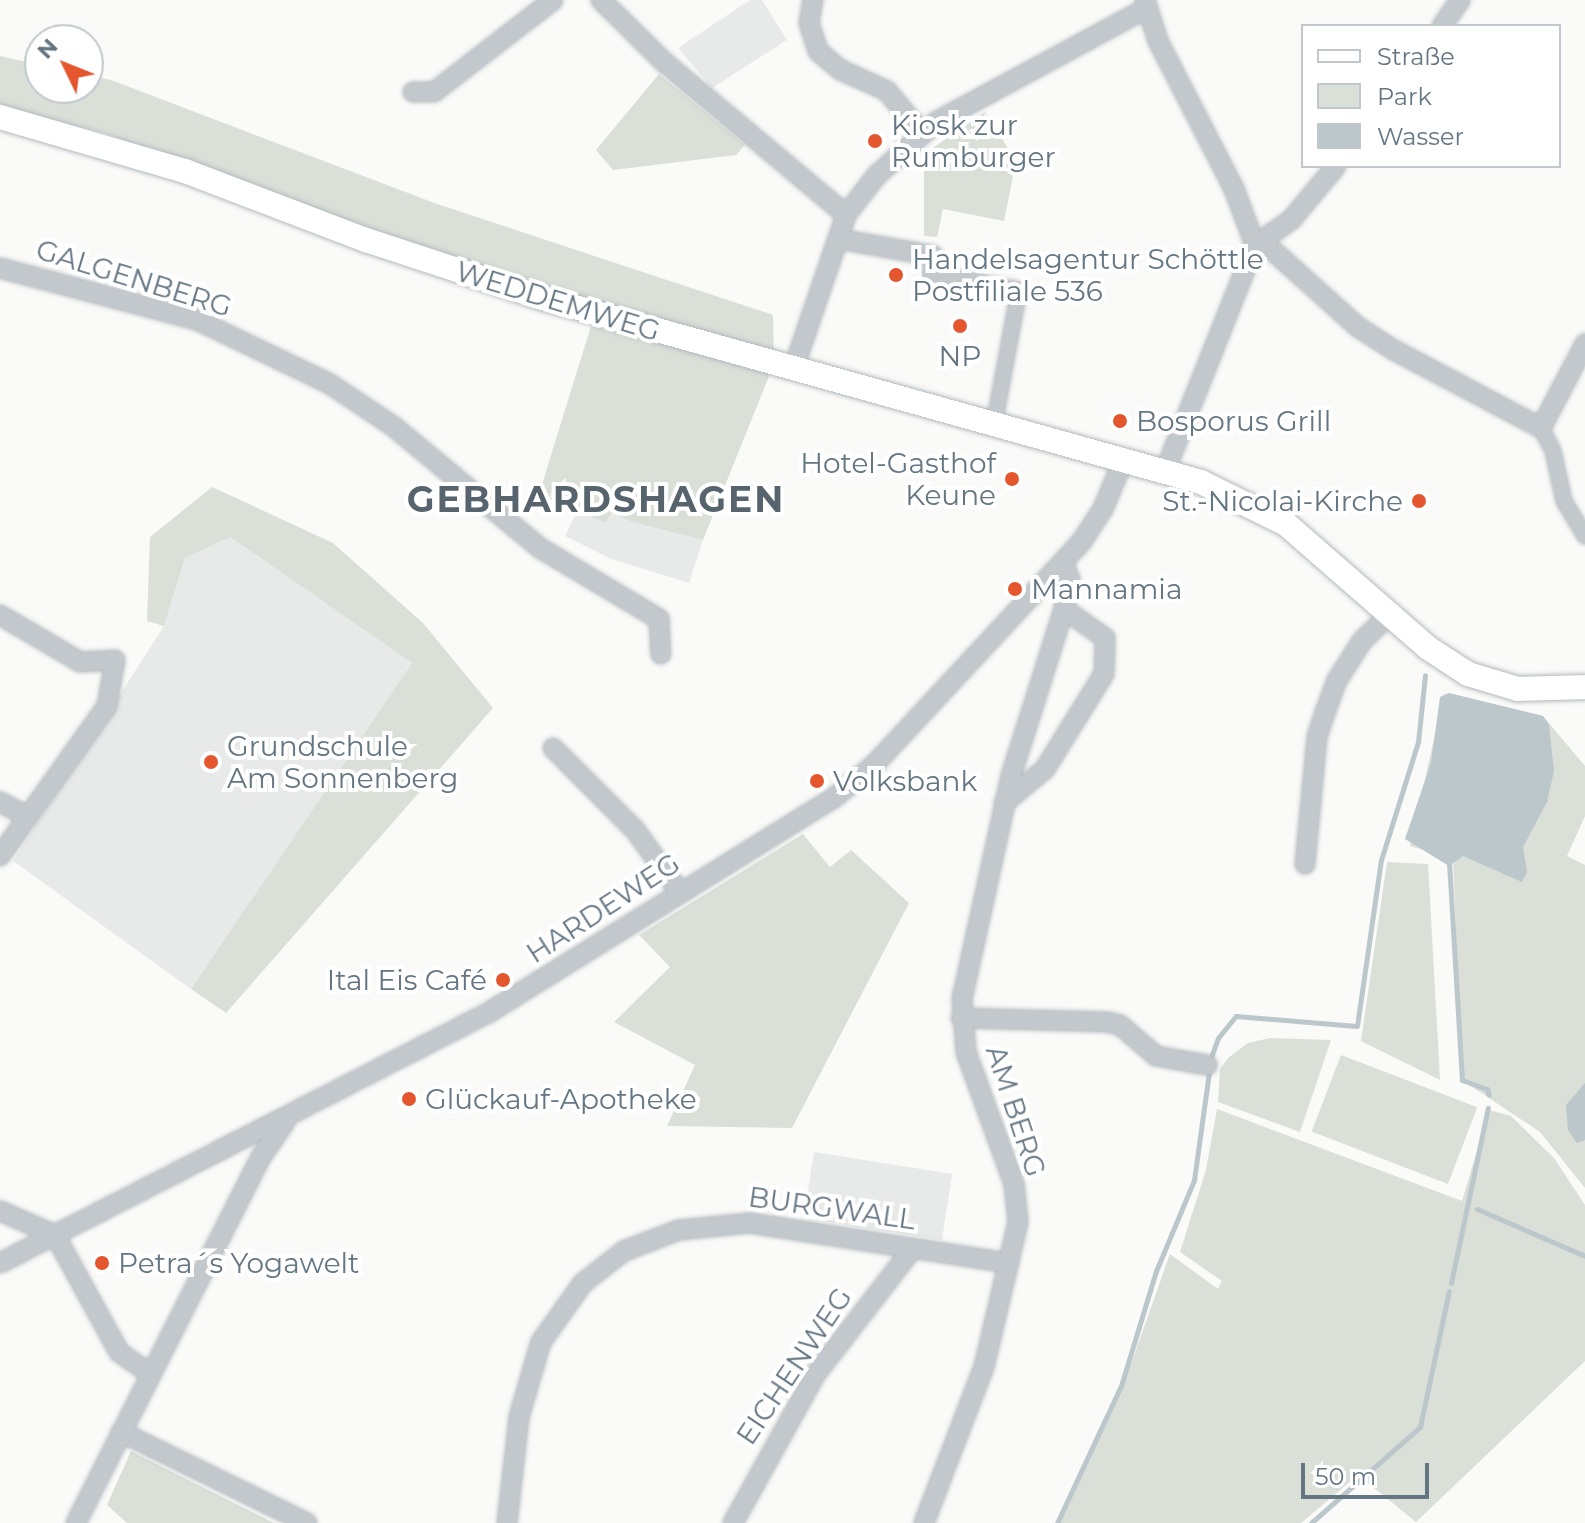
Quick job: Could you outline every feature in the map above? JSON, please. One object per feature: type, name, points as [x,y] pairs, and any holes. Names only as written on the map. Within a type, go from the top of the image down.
[{"type":"main road","name":"WEDDEMWEG","points":[[0,117],[185,171],[453,270],[793,370],[1123,461],[1166,469],[1286,524],[1428,648],[1468,674],[1518,689],[1585,687]]},
{"type":"street","points":[[413,92],[434,92],[553,0]]},
{"type":"street","points":[[601,0],[665,63],[846,215]]},
{"type":"street","points":[[813,0],[809,23],[818,51],[841,70],[887,91],[922,133]]},
{"type":"street","points":[[1443,24],[1460,0]]},
{"type":"street","points":[[793,370],[846,215],[876,176],[922,133],[1146,4],[1158,41],[1248,220],[1255,245]]},
{"type":"street","points":[[1166,469],[1255,245],[1291,220],[1334,168]]},
{"type":"street","points":[[838,239],[934,256],[930,273],[1019,290],[994,425]]},
{"type":"street","points":[[1255,245],[1271,249],[1358,327],[1392,349],[1541,428],[1553,451],[1564,501],[1585,536]]},
{"type":"street","name":"GALGENBERG","points":[[0,268],[197,320],[330,384],[393,426],[540,548],[659,619],[661,654]]},
{"type":"street","points":[[1541,428],[1585,344]]},
{"type":"street","name":"HARDEWEG","points":[[0,1263],[288,1118],[519,995],[679,891],[819,808],[874,765],[1063,563],[1103,509],[1123,461]]},
{"type":"street","name":"AM BERG","points":[[924,1523],[984,1367],[1018,1222],[1014,1184],[975,1083],[961,1018],[969,955],[1004,803],[1064,609],[1070,580],[1063,563]]},
{"type":"street","points":[[1004,803],[1045,769],[1104,674],[1105,638],[1064,609]]},
{"type":"street","points":[[1305,864],[1317,737],[1326,710],[1336,682],[1362,641],[1391,613]]},
{"type":"street","points":[[0,615],[80,662],[115,660],[107,706],[0,856]]},
{"type":"street","points":[[553,748],[635,830],[679,891]]},
{"type":"street","points":[[0,802],[28,817]]},
{"type":"street","points":[[961,1018],[1107,1022],[1120,1025],[1156,1056],[1207,1065]]},
{"type":"street","points":[[76,1523],[261,1157],[288,1118]]},
{"type":"street","points":[[0,1211],[55,1235],[119,1352],[150,1374]]},
{"type":"street","name":"BURGWALL","points":[[507,1523],[519,1417],[541,1342],[583,1283],[624,1251],[679,1230],[730,1222],[1009,1263]]},
{"type":"street","name":"EICHENWEG","points":[[733,1523],[815,1375],[913,1248]]},
{"type":"street","points":[[121,1432],[307,1523]]},
{"type":"shaded area","points":[[750,0],[762,0],[787,40],[712,88],[678,48]]},
{"type":"shaded area","points":[[578,510],[605,523],[611,511],[632,522],[703,540],[689,583],[611,559],[565,536]]},
{"type":"shaded area","name":"Grundschule Am Sonnenberg","points":[[230,537],[412,663],[191,989],[13,861],[164,626],[185,558]]},
{"type":"shaded area","points":[[814,1152],[952,1174],[942,1240],[804,1218]]},
{"type":"green space","points":[[0,56],[24,61],[24,104],[104,104],[104,78],[111,80],[437,204],[773,315],[774,364],[703,540],[632,522],[612,512],[605,523],[539,494],[595,313],[105,133],[0,107]]},
{"type":"green space","points":[[659,74],[745,145],[736,155],[613,170],[596,150]]},
{"type":"green space","points":[[985,112],[1016,161],[1004,221],[943,209],[937,237],[924,236],[924,154]]},
{"type":"green space","points":[[212,487],[333,543],[423,623],[493,708],[226,1013],[191,989],[412,663],[230,537],[185,558],[164,626],[147,621],[150,537]]},
{"type":"green space","points":[[1444,694],[1543,716],[1585,766],[1585,816],[1567,856],[1585,865],[1585,1188],[1540,1132],[1462,1080],[1453,858],[1410,846]]},
{"type":"green space","points":[[803,834],[830,867],[851,850],[909,903],[792,1128],[667,1126],[695,1065],[614,1022],[670,967],[639,935]]},
{"type":"green space","points":[[1387,862],[1428,864],[1440,1080],[1361,1041]]},
{"type":"green space","points":[[1270,1038],[1331,1040],[1300,1132],[1218,1102],[1220,1069],[1228,1058],[1248,1043]]},
{"type":"green space","points":[[1341,1055],[1477,1107],[1448,1184],[1312,1132]]},
{"type":"green space","points":[[1217,1109],[1462,1201],[1489,1110],[1511,1116],[1554,1158],[1585,1205],[1585,1361],[1416,1522],[1358,1475],[1301,1523],[1060,1523],[1120,1395],[1170,1254],[1218,1289],[1222,1281],[1180,1252],[1206,1170]]},
{"type":"green space","points":[[131,1451],[274,1523],[127,1523],[107,1505]]},
{"type":"water","points":[[1449,693],[1543,716],[1549,725],[1554,771],[1547,802],[1523,847],[1527,872],[1522,882],[1463,856],[1449,866],[1405,839],[1431,763],[1440,697]]},
{"type":"water","points":[[1585,1083],[1585,1140],[1577,1143],[1568,1130],[1566,1105]]},
{"type":"waterway","points":[[1210,1060],[1218,1038],[1236,1016],[1357,1026],[1381,860],[1418,742],[1425,675]]},
{"type":"waterway","points":[[1449,862],[1462,1080],[1487,1089],[1489,1095]]},
{"type":"waterway","points":[[1057,1523],[1121,1386],[1156,1271],[1194,1180],[1209,1072]]},
{"type":"waterway","points":[[1451,1283],[1488,1108]]},
{"type":"waterway","points":[[1477,1209],[1585,1256]]},
{"type":"waterway","points":[[1311,1523],[1420,1427],[1449,1291]]},
{"type":"place","name":"Kiosk zur Rumburger","points":[[875,141]]},
{"type":"place","name":"Handelsagentur Schöttle Postfiliale 536","points":[[896,275]]},
{"type":"place","name":"NP","points":[[960,326]]},
{"type":"place","name":"Bosporus Grill","points":[[1120,421]]},
{"type":"place","name":"Hotel-Gasthof Keune","points":[[1012,479]]},
{"type":"place","name":"St.-Nicolai-Kirche","points":[[1419,501]]},
{"type":"place","name":"Mannamia","points":[[1015,589]]},
{"type":"place","name":"Grundschule Am Sonnenberg","points":[[211,762]]},
{"type":"place","name":"Volksbank","points":[[817,781]]},
{"type":"place","name":"Ital Eis Café","points":[[503,980]]},
{"type":"place","name":"Glückauf-Apotheke","points":[[409,1099]]},
{"type":"place","name":"Petra´s Yogawelt","points":[[102,1263]]},
{"type":"district","name":"GEBHARDSHAGEN","points":[[596,500]]}]
